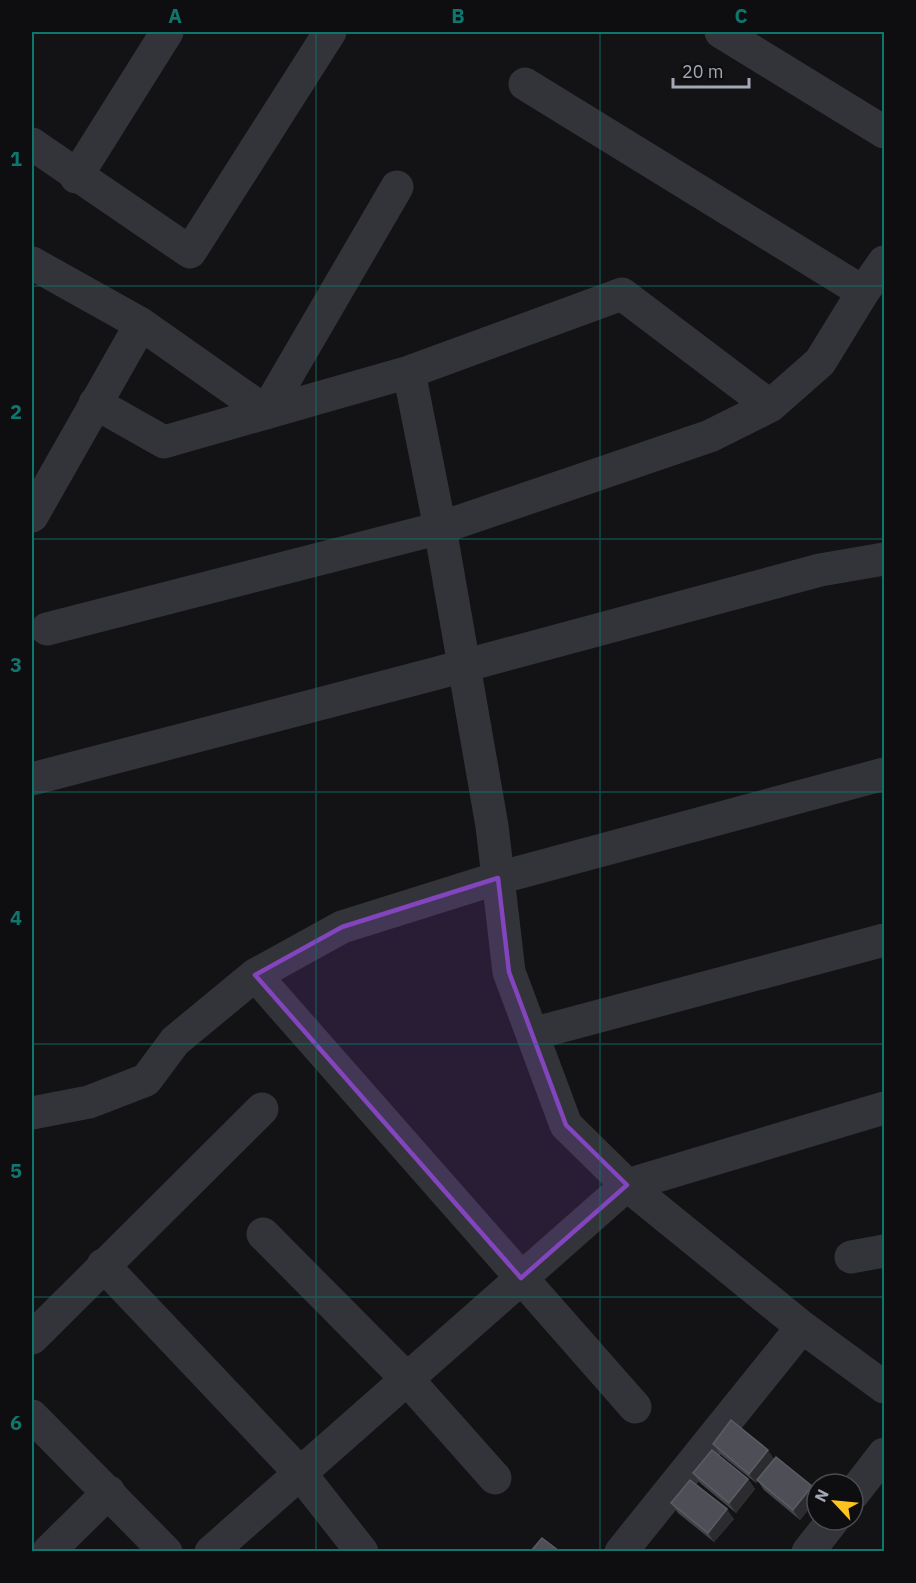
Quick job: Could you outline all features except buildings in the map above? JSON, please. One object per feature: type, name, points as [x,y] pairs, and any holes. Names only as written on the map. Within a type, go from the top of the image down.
[{"type":"street","points":[[76,177],[167,32]]},
{"type":"street","points":[[32,144],[76,177],[190,252],[330,32]]},
{"type":"street","points":[[721,32],[885,132]]},
{"type":"street","points":[[525,84],[863,292]]},
{"type":"street","points":[[266,412],[397,187]]},
{"type":"street","points":[[32,262],[141,324],[266,412]]},
{"type":"street","points":[[47,629],[440,528],[710,436],[770,406],[820,362],[863,292],[885,262]]},
{"type":"street","points":[[95,403],[164,442],[409,372],[622,294],[770,406]]},
{"type":"street","points":[[32,516],[141,324]]},
{"type":"street","points":[[409,372],[440,528],[462,667],[492,826],[509,972],[566,1125],[627,1185],[802,1327],[885,1387]]},
{"type":"street","points":[[32,778],[462,667],[820,570],[885,559]]},
{"type":"street","points":[[32,1113],[89,1102],[146,1080],[175,1041],[255,975],[342,927],[498,878],[885,774]]},
{"type":"street","points":[[532,1034],[885,940]]},
{"type":"street","points":[[255,975],[635,1407]]},
{"type":"street","points":[[211,1551],[627,1185],[885,1108]]},
{"type":"street","points":[[32,1338],[262,1109]]},
{"type":"street","points":[[263,1234],[407,1379],[495,1478]]},
{"type":"street","points":[[851,1257],[885,1251]]},
{"type":"street","points":[[103,1265],[300,1473],[362,1551]]},
{"type":"street","points":[[621,1551],[802,1327]]},
{"type":"street","points":[[32,1416],[166,1551]]},
{"type":"street","points":[[865,1479],[885,1454]]},
{"type":"street","points":[[48,1551],[109,1492]]},
{"type":"street","points":[[808,1551],[823,1532]]},
{"type":"highlighted area","points":[[498,878],[509,972],[566,1125],[627,1185],[521,1278],[255,975],[342,927]]}]
